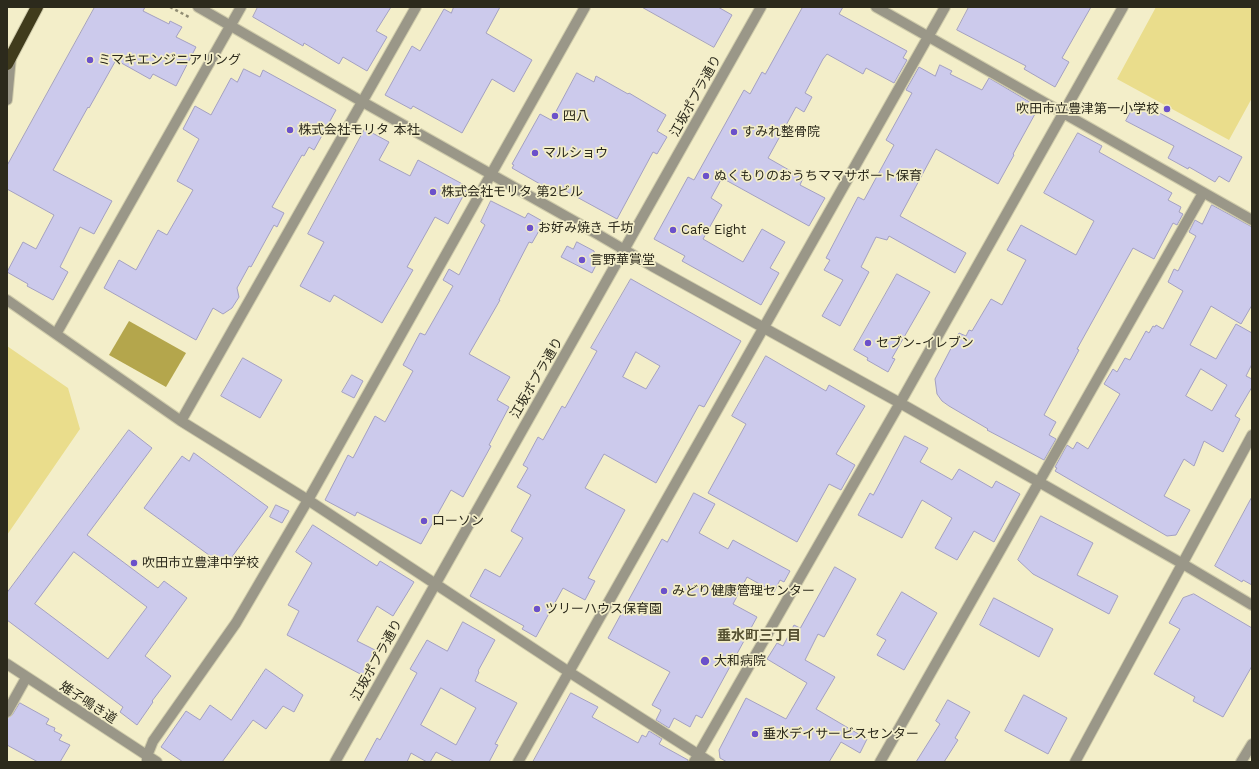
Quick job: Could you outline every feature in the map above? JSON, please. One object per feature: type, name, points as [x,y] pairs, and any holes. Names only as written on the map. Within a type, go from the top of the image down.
[{"type":"highway","points":[[8,59],[37,7]]},
{"type":"street","points":[[198,7],[491,175],[900,403],[1183,564],[1252,605]]},
{"type":"street","points":[[56,334],[240,7]]},
{"type":"street","points":[[181,421],[416,7]]},
{"type":"street","points":[[147,759],[153,741],[236,623],[308,500],[585,7]]},
{"type":"street","name":"江坂ポプラ通り","points":[[335,762],[761,7]]},
{"type":"street","points":[[876,7],[1252,220]]},
{"type":"street","points":[[518,762],[945,7]]},
{"type":"street","points":[[696,758],[900,403],[1123,7]]},
{"type":"street","points":[[7,100],[8,59]]},
{"type":"street","points":[[880,762],[1203,193]]},
{"type":"street","points":[[7,300],[181,421],[308,500],[569,672],[696,758],[710,762]]},
{"type":"street","points":[[1075,762],[1252,435]]},
{"type":"street","name":"雉子鳴き道","points":[[7,664],[147,759],[157,762]]},
{"type":"street","points":[[7,712],[26,678]]},
{"type":"street","points":[[1241,762],[1252,744]]},
{"type":"shaded area","points":[[1156,7],[1252,7],[1252,98],[1229,140],[1117,79]]},
{"type":"shaded area","points":[[129,321],[186,353],[166,387],[109,355]]},
{"type":"shaded area","points":[[7,346],[68,388],[80,429],[7,535]]},
{"type":"building","points":[[95,7],[145,7],[143,11],[169,24],[170,21],[182,27],[176,37],[196,47],[176,86],[153,74],[150,79],[116,60],[89,108],[88,107],[53,170],[112,201],[94,234],[80,227],[60,267],[68,272],[53,300],[27,286],[28,284],[7,272],[23,242],[36,249],[54,215],[7,189],[7,166]]},
{"type":"building","points":[[258,7],[391,7],[376,31],[387,37],[367,71],[343,57],[339,64],[304,43],[303,46],[253,17]]},
{"type":"building","points":[[454,7],[500,7],[486,33],[532,60],[514,92],[492,79],[462,133],[413,106],[411,109],[385,95],[412,46],[420,51],[444,9],[451,13]]},
{"type":"building","points":[[642,7],[718,7],[732,15],[714,47]]},
{"type":"building","points":[[803,7],[843,7],[839,14],[907,51],[903,58],[907,60],[894,83],[866,68],[863,74],[827,54],[823,59],[805,93],[812,97],[804,112],[796,107],[768,158],[803,178],[800,185],[825,198],[809,226],[722,178],[711,198],[722,205],[703,239],[743,262],[762,229],[785,242],[770,268],[779,273],[761,305],[682,261],[685,256],[654,239],[688,177],[694,180],[744,90],[750,94],[762,72],[765,74]]},
{"type":"building","points":[[969,7],[1091,7],[1062,58],[1069,62],[1055,87],[1024,69],[1026,66],[957,30]]},
{"type":"building","points":[[940,65],[952,71],[950,74],[982,90],[989,78],[1038,108],[998,184],[936,149],[900,216],[966,253],[955,273],[889,236],[887,240],[876,237],[861,267],[869,272],[840,326],[822,316],[843,280],[824,270],[830,260],[826,258],[858,197],[864,200],[894,145],[886,140],[912,93],[906,90],[919,67],[935,76]]},
{"type":"building","points":[[244,69],[260,77],[263,70],[336,110],[314,150],[309,147],[304,156],[302,155],[272,207],[284,213],[277,227],[274,225],[251,267],[249,266],[237,288],[239,297],[232,308],[223,314],[213,308],[196,340],[104,288],[119,260],[136,270],[158,230],[167,235],[193,190],[177,181],[199,139],[183,129],[195,106],[211,115],[231,78],[237,82]]},
{"type":"building","points":[[577,73],[594,82],[596,76],[628,94],[629,93],[666,115],[657,131],[667,137],[657,154],[653,152],[617,219],[564,190],[561,196],[512,168],[514,165],[512,164],[540,114],[551,120]]},
{"type":"building","points":[[1137,101],[1242,157],[1229,182],[1219,176],[1215,182],[1189,167],[1188,169],[1168,158],[1174,146],[1126,121]]},
{"type":"building","points":[[365,129],[389,142],[379,160],[410,176],[418,160],[468,187],[448,224],[435,217],[407,267],[413,270],[382,323],[334,295],[330,302],[300,286],[324,242],[308,234]]},
{"type":"building","points":[[1078,133],[1102,146],[1099,152],[1172,193],[1168,200],[1181,207],[1179,212],[1183,214],[1177,225],[1173,223],[1154,259],[1133,248],[1077,349],[1079,350],[1044,415],[1056,422],[1049,435],[1056,439],[1044,460],[987,430],[988,429],[942,401],[937,394],[935,379],[959,333],[966,336],[969,330],[972,331],[991,299],[1002,305],[1026,260],[1007,250],[1021,225],[1076,255],[1094,221],[1044,193]]},
{"type":"building","points":[[491,201],[525,218],[528,213],[544,222],[532,243],[529,242],[500,300],[469,354],[510,377],[497,400],[509,407],[489,445],[491,446],[463,497],[451,490],[421,544],[357,512],[355,516],[325,500],[348,455],[353,458],[375,416],[385,422],[413,371],[403,365],[420,333],[425,335],[453,286],[443,280],[449,269],[459,275],[485,225],[481,222]]},
{"type":"building","points":[[1212,205],[1252,227],[1252,305],[1241,324],[1211,306],[1190,345],[1216,359],[1236,324],[1252,333],[1252,364],[1246,376],[1252,379],[1252,387],[1235,416],[1240,419],[1223,452],[1204,441],[1194,466],[1184,459],[1164,496],[1190,510],[1176,535],[1167,536],[1055,471],[1057,468],[1055,467],[1067,445],[1073,449],[1077,442],[1088,449],[1120,394],[1104,384],[1113,369],[1117,372],[1125,358],[1130,360],[1146,331],[1149,333],[1153,326],[1155,327],[1156,325],[1163,329],[1183,291],[1168,282],[1174,269],[1178,271],[1196,236],[1189,232],[1195,220],[1202,224]],"holes":[[[1201,369],[1227,385],[1212,411],[1186,396]]]},
{"type":"building","name":"言野華賞堂","points":[[577,242],[594,251],[597,263],[592,273],[561,257],[567,246],[573,249]]},
{"type":"building","points":[[897,274],[930,292],[892,358],[895,359],[888,372],[867,360],[868,358],[854,350]]},
{"type":"building","points":[[631,279],[741,341],[704,407],[699,405],[656,483],[604,454],[585,488],[625,510],[588,578],[595,581],[585,600],[563,588],[536,637],[522,629],[524,626],[470,596],[485,569],[500,577],[523,538],[511,531],[531,495],[517,487],[528,468],[523,465],[538,437],[543,440],[562,406],[565,408],[597,351],[591,348]],"holes":[[[636,352],[660,366],[646,389],[623,377]]]},
{"type":"building","points":[[766,356],[826,391],[829,385],[865,406],[836,454],[855,465],[841,490],[829,484],[797,542],[708,493],[746,424],[732,416]]},
{"type":"building","points":[[243,358],[282,380],[260,418],[221,396]]},
{"type":"building","points":[[352,375],[363,381],[354,398],[342,392]]},
{"type":"building","points":[[129,430],[152,448],[87,535],[158,588],[164,581],[187,598],[145,656],[171,676],[152,701],[153,702],[137,725],[120,712],[123,707],[7,620],[7,593]],"holes":[[[74,552],[147,607],[108,659],[35,604]]]},
{"type":"building","points":[[905,436],[928,448],[920,462],[952,480],[959,469],[992,488],[996,481],[1020,494],[994,542],[974,531],[957,560],[935,548],[952,518],[922,500],[902,538],[858,515],[870,493],[873,495]]},
{"type":"building","points":[[194,453],[268,507],[229,561],[224,558],[220,563],[144,508],[182,456],[189,461]]},
{"type":"building","points":[[694,493],[715,504],[699,533],[728,549],[733,540],[790,571],[784,582],[780,580],[774,592],[747,577],[733,604],[757,617],[702,718],[696,715],[690,727],[674,718],[669,728],[656,720],[661,710],[652,705],[670,672],[608,638],[662,539],[667,542]]},
{"type":"building","points":[[1252,497],[1252,585],[1243,580],[1242,582],[1215,566]]},
{"type":"building","points":[[276,505],[289,511],[282,523],[270,517]]},
{"type":"building","points":[[1041,516],[1093,543],[1077,575],[1118,596],[1109,614],[1033,574],[1018,560]]},
{"type":"building","points":[[313,525],[377,566],[380,561],[414,582],[393,616],[377,606],[357,641],[377,651],[364,676],[287,635],[299,611],[288,605],[312,563],[296,552]]},
{"type":"building","points":[[835,567],[856,579],[824,637],[818,634],[805,660],[835,677],[816,709],[867,739],[860,753],[841,742],[829,762],[727,762],[720,758],[719,750],[746,698],[786,719],[807,683],[767,659],[777,643],[783,646],[794,625],[800,628]]},
{"type":"building","points":[[902,592],[937,613],[904,670],[877,655],[886,640],[877,635]]},
{"type":"building","points":[[1194,594],[1252,628],[1252,666],[1223,717],[1193,701],[1195,697],[1154,674],[1180,629],[1169,623],[1183,598]]},
{"type":"building","points":[[994,598],[1053,629],[1039,657],[980,625]]},
{"type":"building","points":[[463,622],[495,640],[478,671],[479,672],[475,681],[517,703],[495,744],[498,745],[489,762],[455,762],[436,752],[430,762],[427,762],[411,753],[407,762],[364,762],[377,738],[380,740],[417,673],[410,669],[427,640],[447,651]],"holes":[[[441,688],[476,708],[456,745],[421,725]]]},
{"type":"building","points":[[266,669],[303,695],[294,712],[283,706],[266,729],[253,720],[222,762],[183,762],[161,747],[186,711],[200,720],[210,705],[231,720]]},
{"type":"building","points":[[571,693],[598,707],[592,717],[638,743],[642,735],[646,737],[649,731],[662,739],[659,744],[688,760],[688,762],[533,762]]},
{"type":"building","points":[[1024,695],[1067,718],[1048,754],[1005,731]]},
{"type":"building","points":[[948,700],[970,712],[955,738],[958,740],[944,762],[916,762],[940,724],[936,721]]},
{"type":"building","points":[[20,703],[49,719],[46,724],[55,728],[54,731],[62,735],[59,740],[70,745],[60,762],[38,762],[7,745],[7,718],[12,715]]},
{"type":"place","name":"ミマキエンジニアリング","points":[[90,60]]},
{"type":"place","name":"吹田市立豊津第一小学校","points":[[1167,109]]},
{"type":"place","name":"四八","points":[[555,116]]},
{"type":"place","name":"株式会社モリタ 本社","points":[[290,130]]},
{"type":"place","name":"すみれ整骨院","points":[[734,132]]},
{"type":"place","name":"マルショウ","points":[[535,153]]},
{"type":"place","name":"ぬくもりのおうちママサポート保育","points":[[706,176]]},
{"type":"place","name":"株式会社モリタ 第2ビル","points":[[433,192]]},
{"type":"place","name":"お好み焼き 千坊","points":[[530,228]]},
{"type":"place","name":"Cafe Eight","points":[[673,230]]},
{"type":"place","name":"言野華賞堂","points":[[582,260]]},
{"type":"place","name":"セブン-イレブン","points":[[868,343]]},
{"type":"place","name":"ローソン","points":[[424,521]]},
{"type":"place","name":"吹田市立豊津中学校","points":[[134,563]]},
{"type":"place","name":"みどり健康管理センター","points":[[664,591]]},
{"type":"place","name":"ツリーハウス保育園","points":[[537,609]]},
{"type":"place","name":"大和病院","points":[[705,661]]},
{"type":"place","name":"垂水デイサービスセンター","points":[[755,734]]},
{"type":"district","name":"垂水町三丁目","points":[[759,636]]}]
